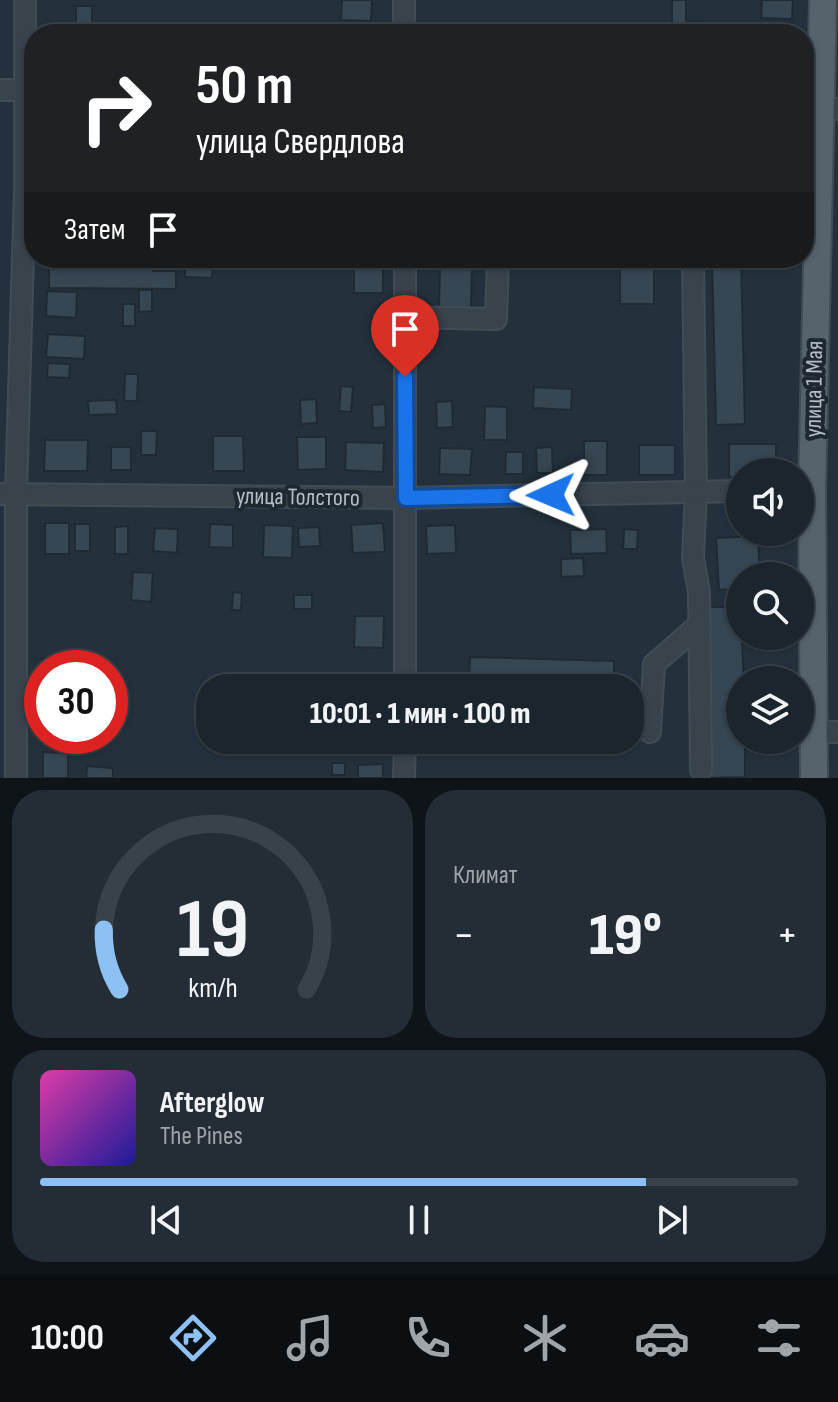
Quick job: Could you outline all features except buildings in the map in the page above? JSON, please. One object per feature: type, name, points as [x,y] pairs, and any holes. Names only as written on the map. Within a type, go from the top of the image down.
[{"type":"main road","name":"улица 1 Мая","points":[[807,458],[823,0]]},
{"type":"main road","name":"улица 1 Мая","points":[[811,546],[826,732],[814,778]]},
{"type":"street","points":[[25,0],[26,24]]},
{"type":"street","points":[[404,0],[404,24]]},
{"type":"street","points":[[0,90],[24,90]]},
{"type":"street","points":[[16,778],[8,494],[24,261]]},
{"type":"street","points":[[405,268],[405,674]]},
{"type":"street","points":[[405,317],[496,319],[498,268]]},
{"type":"street","points":[[693,268],[696,492],[693,558],[700,624],[701,770]]},
{"type":"street","name":"улица Толстого","points":[[8,494],[406,498],[726,491]]},
{"type":"street","points":[[650,732],[654,664],[700,624]]},
{"type":"street","points":[[404,778],[405,754]]},
{"type":"route","points":[[405,377],[406,498],[551,495]]}]
